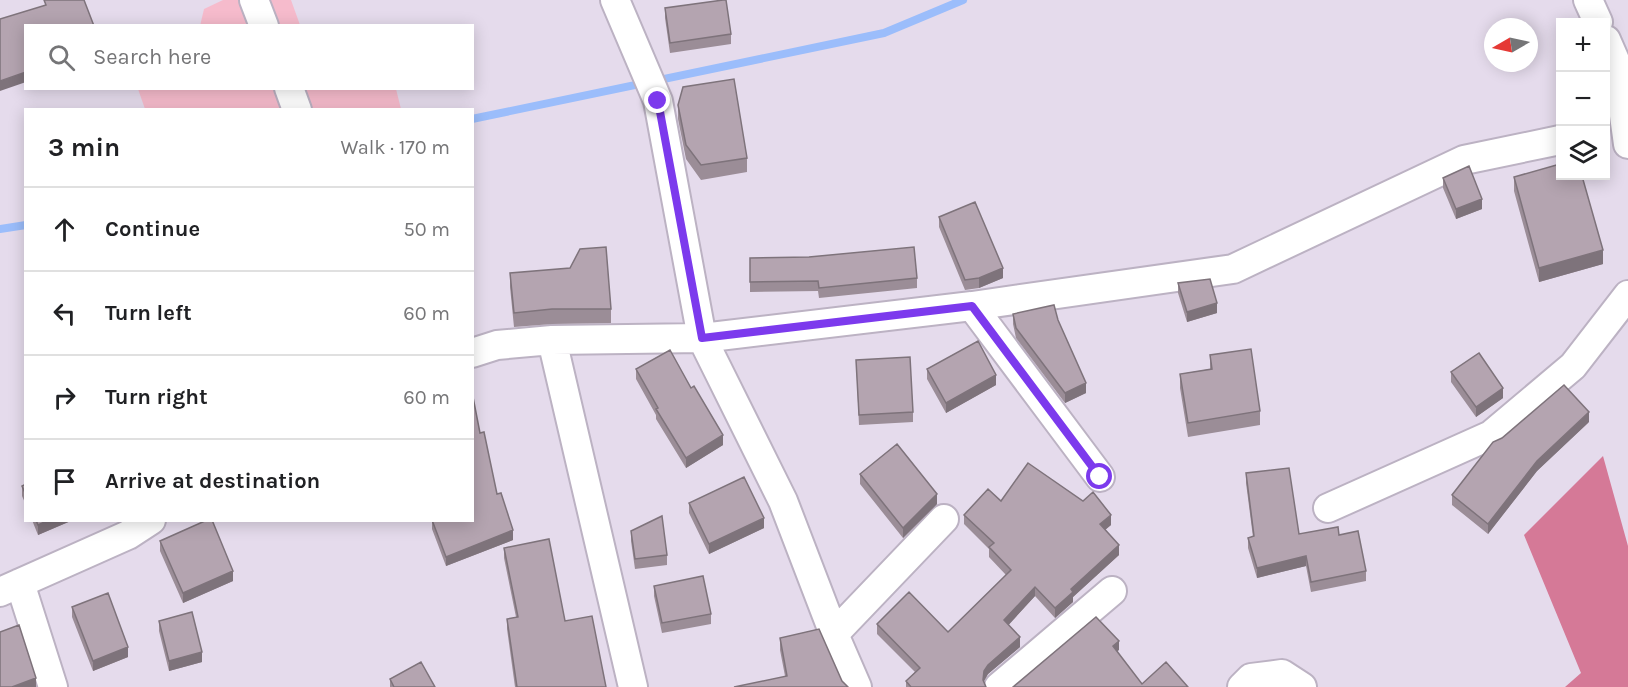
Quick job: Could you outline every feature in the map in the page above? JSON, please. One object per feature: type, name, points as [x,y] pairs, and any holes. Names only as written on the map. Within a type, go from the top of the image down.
[{"type":"street","points":[[254,0],[263,24]]},
{"type":"street","points":[[615,0],[658,101],[702,338],[783,501],[857,687]]},
{"type":"street","points":[[1588,0],[1596,18]]},
{"type":"street","points":[[1610,50],[1617,65],[1622,131]]},
{"type":"street","points":[[290,90],[296,108]]},
{"type":"street","points":[[474,352],[498,345],[552,340],[702,338],[972,306],[1233,269],[1464,160],[1556,141]]},
{"type":"street","points":[[1328,508],[1491,435],[1573,366],[1628,295]]},
{"type":"street","points":[[972,306],[1100,477]]},
{"type":"street","points":[[552,340],[633,687]]},
{"type":"street","points":[[834,634],[944,519]]},
{"type":"street","points":[[53,687],[10,588],[128,535],[149,522]]},
{"type":"street","points":[[999,687],[1112,591]]},
{"type":"street","points":[[1242,687],[1251,678],[1282,674],[1302,687]]},
{"type":"shaded area","points":[[223,0],[291,0],[300,24],[200,24],[204,9]]},
{"type":"shaded area","points":[[138,90],[396,90],[401,108],[145,108]]},
{"type":"shaded area","points":[[1603,456],[1628,546],[1628,687],[1565,687],[1581,673],[1524,535]]},
{"type":"building","points":[[44,0],[84,0],[93,24],[24,24],[24,73],[0,81],[0,19],[46,5]]},
{"type":"building","points":[[726,0],[731,34],[670,43],[665,8]]},
{"type":"building","points":[[734,79],[747,158],[701,165],[686,145],[678,105],[683,87]]},
{"type":"building","points":[[1556,165],[1556,180],[1583,180],[1603,250],[1539,268],[1514,177]]},
{"type":"building","points":[[1469,166],[1482,199],[1456,209],[1443,178]]},
{"type":"building","points":[[975,202],[1003,268],[979,278],[965,280],[939,217]]},
{"type":"building","points":[[606,247],[611,309],[552,309],[514,313],[510,273],[570,268],[580,249]]},
{"type":"building","points":[[914,247],[917,278],[819,288],[818,281],[750,282],[750,258],[809,257]]},
{"type":"building","points":[[1210,279],[1217,303],[1187,312],[1178,283]]},
{"type":"building","points":[[1054,305],[1058,320],[1086,383],[1065,393],[1016,328],[1013,314]]},
{"type":"building","points":[[978,341],[996,375],[946,403],[927,369]]},
{"type":"building","points":[[1251,349],[1260,411],[1188,423],[1180,374],[1212,369],[1210,355]]},
{"type":"building","points":[[670,350],[691,388],[694,386],[723,435],[686,458],[656,409],[658,408],[636,369]]},
{"type":"building","points":[[1479,353],[1503,388],[1476,407],[1451,372]]},
{"type":"building","points":[[910,357],[913,412],[859,415],[856,360]]},
{"type":"building","points":[[1564,385],[1589,412],[1537,461],[1488,524],[1452,495],[1493,442],[1502,438]]},
{"type":"building","points":[[474,402],[480,433],[484,432],[497,494],[501,493],[513,530],[446,557],[433,522],[474,522]]},
{"type":"building","points":[[897,444],[937,494],[903,528],[860,474]]},
{"type":"building","points":[[1028,463],[1083,501],[1093,492],[1111,515],[1100,524],[1119,545],[1071,589],[1073,592],[1055,608],[1035,587],[1004,620],[1020,637],[988,665],[984,671],[983,680],[986,687],[911,687],[906,681],[920,668],[877,624],[909,592],[948,632],[1011,570],[989,547],[994,543],[964,515],[988,489],[1001,501]]},
{"type":"building","points":[[1289,468],[1299,534],[1338,527],[1339,535],[1358,531],[1366,571],[1311,582],[1306,556],[1257,568],[1248,538],[1254,536],[1246,473]]},
{"type":"building","points":[[744,477],[764,518],[709,544],[689,503]]},
{"type":"building","points":[[662,516],[667,555],[635,559],[631,531]]},
{"type":"building","points":[[203,522],[213,522],[233,571],[183,593],[160,541]]},
{"type":"building","points":[[549,539],[565,621],[592,616],[606,687],[517,687],[507,619],[518,617],[504,548]]},
{"type":"building","points":[[703,576],[711,614],[662,623],[654,586]]},
{"type":"building","points":[[108,593],[128,647],[93,661],[72,607]]},
{"type":"building","points":[[192,612],[202,652],[169,661],[159,621]]},
{"type":"building","points":[[1096,617],[1119,641],[1113,646],[1142,684],[1166,662],[1188,687],[1013,687]]},
{"type":"building","points":[[19,625],[36,678],[12,687],[0,687],[0,632]]},
{"type":"building","points":[[819,629],[842,681],[848,687],[734,687],[787,676],[780,638]]},
{"type":"building","points":[[421,662],[435,687],[394,687],[390,679]]},
{"type":"waterway","points":[[474,119],[884,33],[963,0]]},
{"type":"waterway","points":[[0,229],[24,225]]},
{"type":"route","points":[[658,101],[702,338],[972,306],[1100,477]]}]
